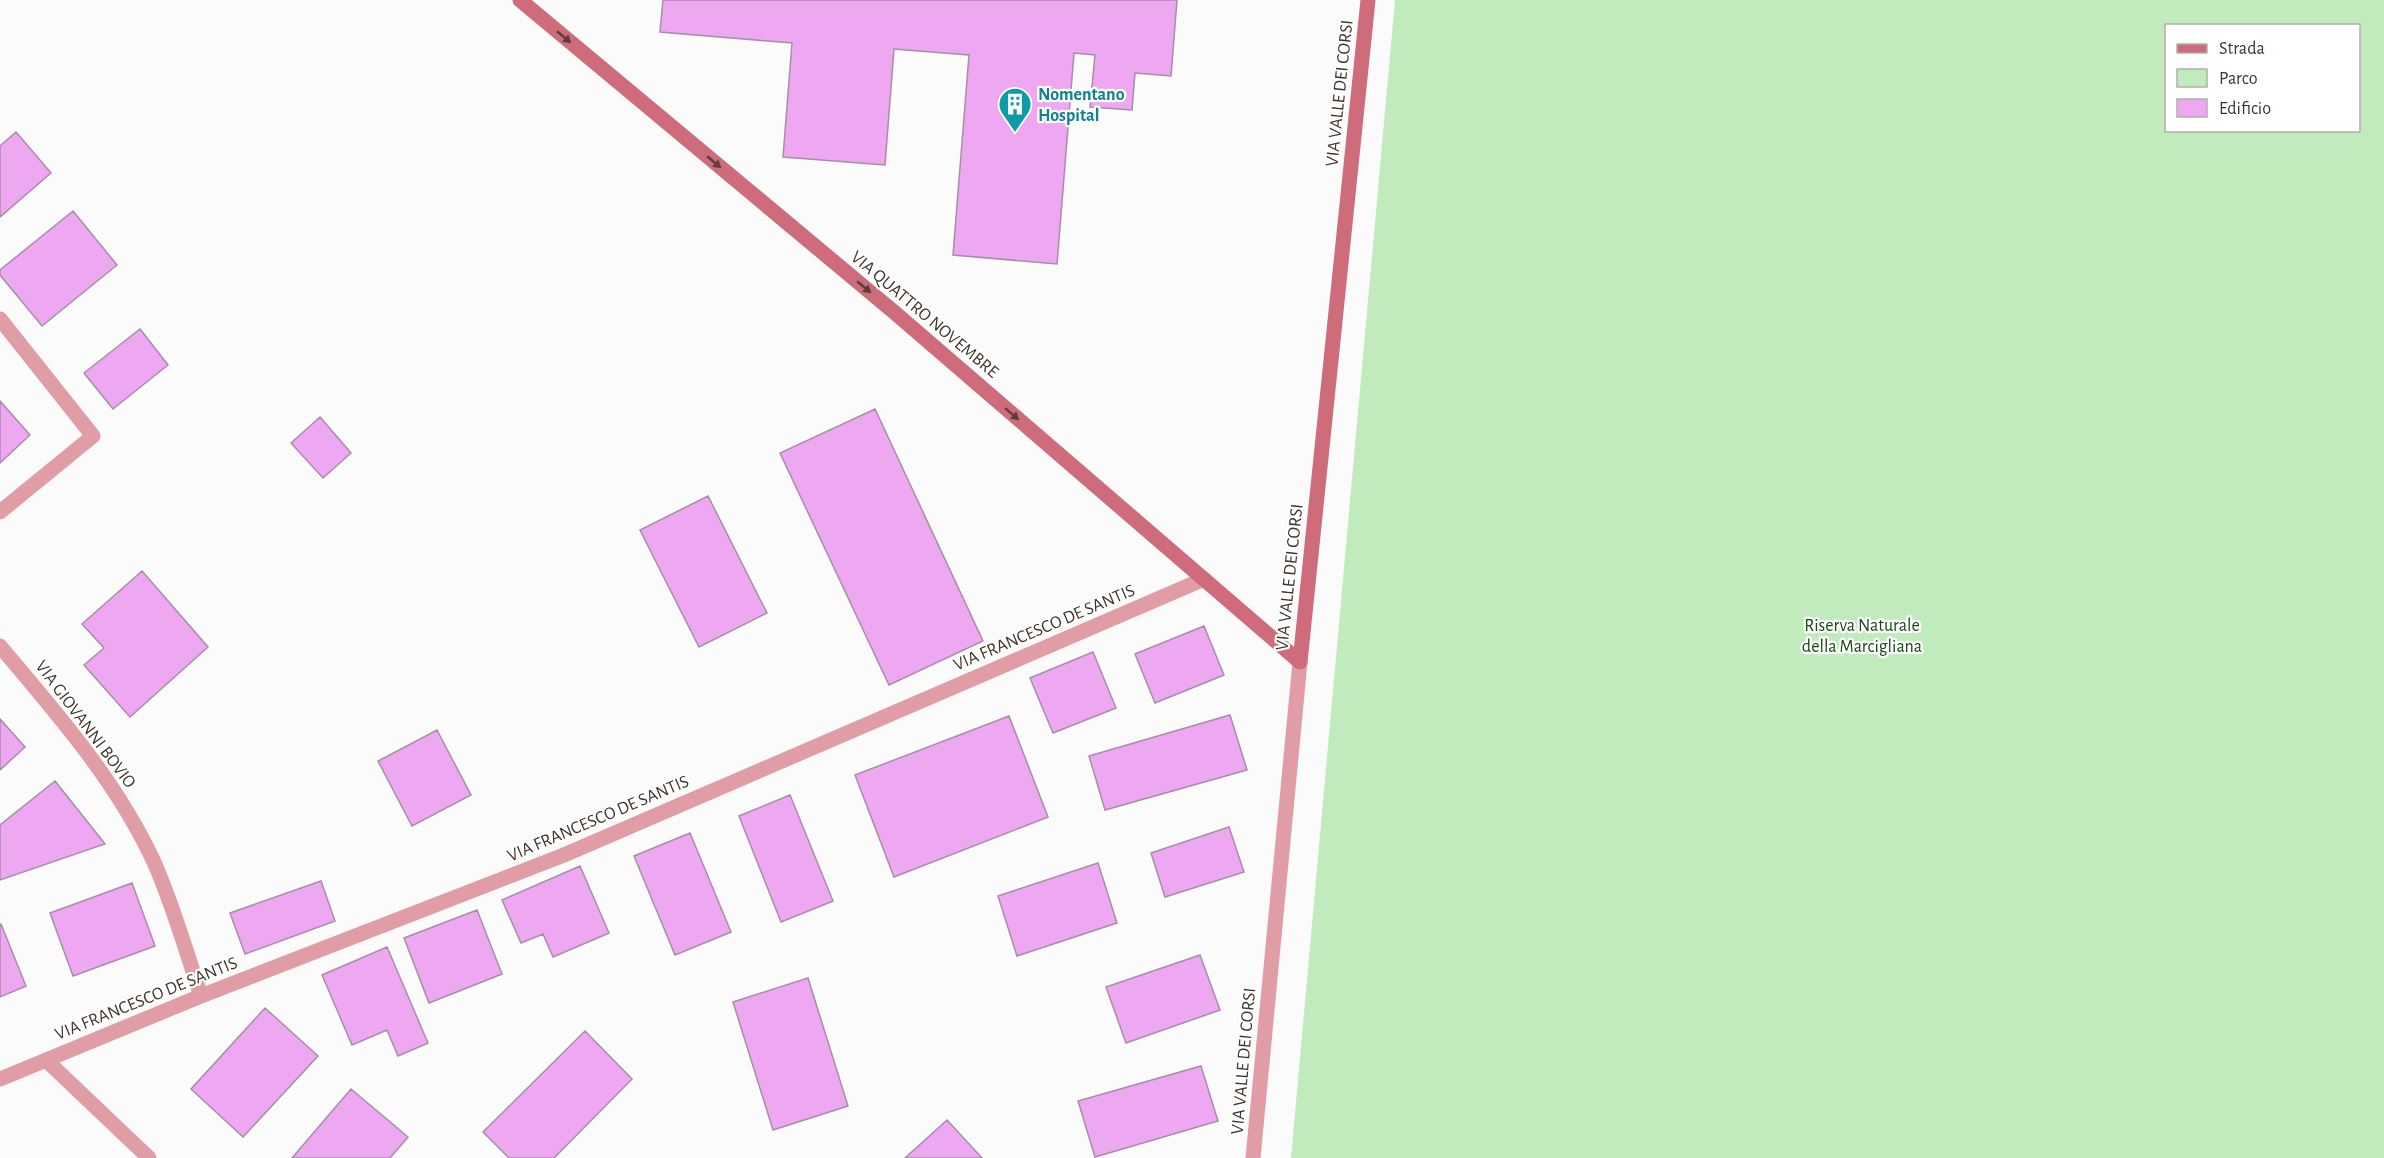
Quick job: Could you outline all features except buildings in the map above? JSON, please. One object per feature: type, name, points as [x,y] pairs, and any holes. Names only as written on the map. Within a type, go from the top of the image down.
[{"type":"street","name":"VIA QUATTRO NOVEMBRE","points":[[520,0],[894,312],[1300,662]]},
{"type":"street","name":"VIA VALLE DEI CORSI","points":[[1253,1158],[1300,662],[1368,0]]},
{"type":"street","points":[[0,319],[93,436],[0,512]]},
{"type":"street","name":"VIA FRANCESCO DE SANTIS","points":[[0,1079],[201,996],[564,855],[1204,579]]},
{"type":"street","name":"VIA GIOVANNI BOVIO","points":[[0,646],[80,743],[106,778],[132,820],[160,877],[201,996]]},
{"type":"street","points":[[46,1060],[149,1158]]},
{"type":"green space","name":"Riserva Naturale della Marcigliana","points":[[1395,0],[2384,0],[2384,1158],[1291,1158]]},
{"type":"place","name":"Nomentano Hospital","points":[[1015,133]]}]
